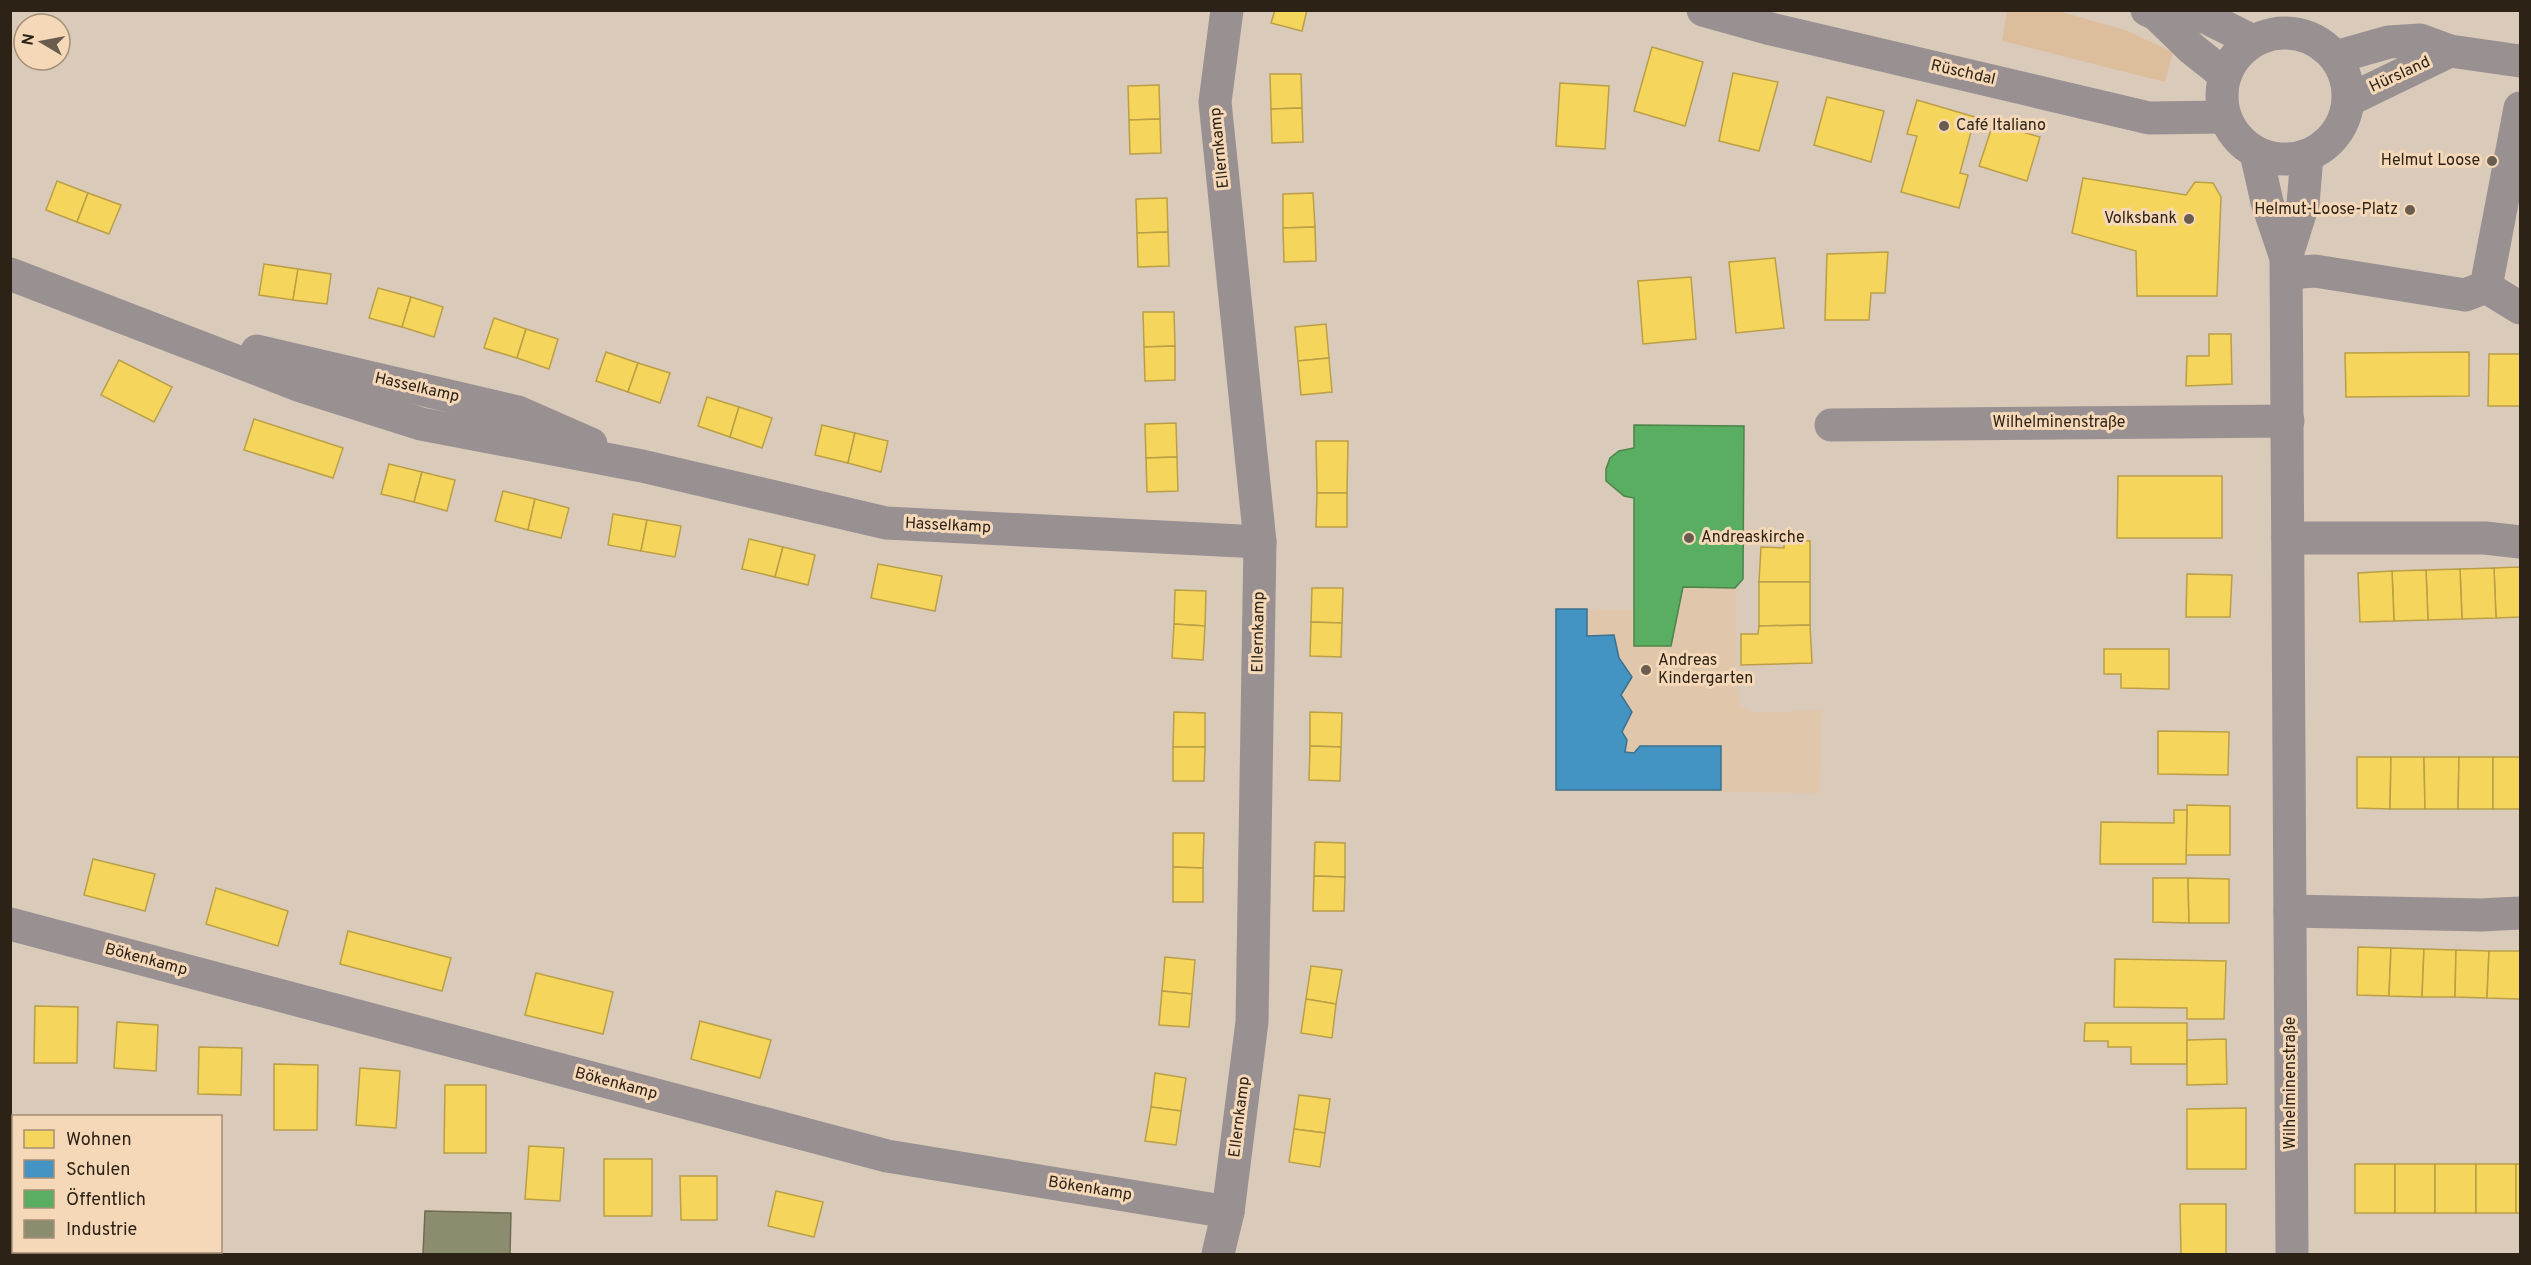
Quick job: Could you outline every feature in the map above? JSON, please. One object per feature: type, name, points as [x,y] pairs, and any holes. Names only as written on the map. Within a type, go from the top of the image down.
[{"type":"street","name":"Ellernkamp","points":[[1218,1254],[1228,1212],[1252,1023],[1260,542],[1215,102],[1227,10]]},
{"type":"street","name":"Rüschdal","points":[[1703,10],[1772,29],[2149,118],[2225,117]]},
{"type":"street","points":[[2152,12],[2225,75]]},
{"type":"street","points":[[2152,12],[2205,17],[2253,41]]},
{"type":"street","points":[[2274,33],[2297,33],[2325,46],[2344,70],[2349,100],[2345,118],[2337,134],[2324,147],[2307,156],[2290,160],[2256,153],[2243,144],[2232,131],[2225,117],[2222,96],[2225,75],[2241,50],[2253,41],[2274,33]]},
{"type":"street","name":"Hürsland","points":[[2336,57],[2389,42],[2420,40],[2450,51],[2520,60]]},
{"type":"street","name":"Hürsland","points":[[2349,100],[2450,51]]},
{"type":"street","points":[[2486,287],[2520,108]]},
{"type":"street","name":"Wilhelminenstraße","points":[[2256,153],[2267,202],[2286,266],[2292,1254]]},
{"type":"street","name":"Wilhelminenstraße","points":[[2286,266],[2303,204],[2307,156]]},
{"type":"street","points":[[2286,266],[2465,295],[2486,287]]},
{"type":"street","name":"Hasselkamp","points":[[10,274],[301,386],[421,424],[642,466],[886,523],[1260,542]]},
{"type":"street","points":[[2486,287],[2520,308]]},
{"type":"street","name":"Wilhelminenstraße","points":[[1831,425],[2288,421]]},
{"type":"street","points":[[2288,538],[2486,538],[2520,542]]},
{"type":"street","points":[[2290,911],[2481,915],[2520,913]]},
{"type":"street","name":"Bökenkamp","points":[[10,924],[887,1156],[1228,1212]]},
{"type":"shaded area","points":[[2007,11],[2058,11],[2125,30],[2173,52],[2165,82],[2002,41]]},
{"type":"shaded area","name":"Andreas Kindergarten","points":[[1683,587],[1735,588],[1737,693],[1741,707],[1754,713],[1822,710],[1820,793],[1556,790],[1556,609],[1634,610],[1634,646],[1671,646]]},
{"type":"building: Wohnen","points":[[1275,10],[1307,10],[1302,31],[1271,23]]},
{"type":"building: Wohnen","points":[[1652,47],[1703,62],[1685,126],[1634,111]]},
{"type":"building: Wohnen","points":[[1733,73],[1778,82],[1759,151],[1719,141]]},
{"type":"building: Wohnen","points":[[1270,74],[1301,74],[1302,108],[1271,109]]},
{"type":"building: Wohnen","points":[[1560,83],[1609,86],[1605,149],[1556,146]]},
{"type":"building: Wohnen","points":[[1159,85],[1160,119],[1129,120],[1128,86]]},
{"type":"building: Wohnen","points":[[1827,97],[1884,111],[1871,162],[1814,145]]},
{"type":"building: Wohnen","points":[[1917,100],[1975,117],[1960,173],[1968,175],[1959,208],[1901,192],[1917,136],[1907,134]]},
{"type":"building: Wohnen","points":[[1302,108],[1303,142],[1272,143],[1271,109]]},
{"type":"building: Wohnen","points":[[1160,119],[1161,153],[1130,154],[1129,120]]},
{"type":"building: Wohnen","points":[[1993,124],[2040,137],[2027,181],[1979,166]]},
{"type":"building: Wohnen","points":[[2083,178],[2186,195],[2195,182],[2213,183],[2221,197],[2217,296],[2137,296],[2136,251],[2072,233]]},
{"type":"building: Wohnen","points":[[57,181],[88,193],[77,222],[46,210]]},
{"type":"building: Wohnen","points":[[88,193],[121,205],[109,234],[77,222]]},
{"type":"building: Wohnen","points":[[1313,193],[1315,227],[1283,228],[1283,194]]},
{"type":"building: Wohnen","points":[[1167,198],[1168,232],[1137,233],[1136,199]]},
{"type":"building: Wohnen","points":[[1315,227],[1316,261],[1284,262],[1283,228]]},
{"type":"building: Wohnen","points":[[1168,232],[1169,266],[1138,267],[1137,233]]},
{"type":"building: Wohnen","points":[[1888,252],[1885,293],[1871,293],[1869,320],[1825,320],[1827,254]]},
{"type":"building: Wohnen","points":[[1775,258],[1784,328],[1736,333],[1729,262]]},
{"type":"building: Wohnen","points":[[264,264],[298,269],[293,300],[259,295]]},
{"type":"building: Wohnen","points":[[298,269],[331,274],[327,304],[293,300]]},
{"type":"building: Wohnen","points":[[1691,277],[1696,339],[1643,344],[1638,281]]},
{"type":"building: Wohnen","points":[[378,288],[411,297],[402,327],[369,318]]},
{"type":"building: Wohnen","points":[[411,297],[443,307],[434,337],[402,327]]},
{"type":"building: Wohnen","points":[[1143,312],[1174,312],[1175,346],[1144,347]]},
{"type":"building: Wohnen","points":[[494,318],[526,329],[517,358],[484,348]]},
{"type":"building: Wohnen","points":[[1326,324],[1329,358],[1298,361],[1295,327]]},
{"type":"building: Wohnen","points":[[526,329],[558,339],[549,369],[517,358]]},
{"type":"building: Wohnen","points":[[2209,334],[2231,334],[2232,384],[2186,386],[2187,356],[2209,356]]},
{"type":"building: Wohnen","points":[[1175,346],[1175,380],[1145,381],[1144,347]]},
{"type":"building: Wohnen","points":[[606,352],[638,363],[628,392],[596,381]]},
{"type":"building: Wohnen","points":[[2469,352],[2469,396],[2346,397],[2345,353]]},
{"type":"building: Wohnen","points":[[2489,354],[2520,354],[2520,406],[2488,406]]},
{"type":"building: Wohnen","points":[[1329,358],[1332,392],[1301,395],[1298,361]]},
{"type":"building: Wohnen","points":[[119,360],[172,387],[154,422],[101,395]]},
{"type":"building: Wohnen","points":[[638,363],[670,373],[660,403],[628,392]]},
{"type":"building: Wohnen","points":[[707,397],[739,407],[730,437],[698,426]]},
{"type":"building: Wohnen","points":[[739,407],[772,418],[762,448],[730,437]]},
{"type":"building: Wohnen","points":[[254,419],[343,448],[333,478],[244,450]]},
{"type":"building: Wohnen","points":[[1176,423],[1177,457],[1146,458],[1145,424]]},
{"type":"building: Wohnen","points":[[822,425],[855,433],[848,463],[815,455]]},
{"type":"building: Wohnen","points":[[855,433],[888,441],[881,472],[848,463]]},
{"type":"building: Wohnen","points":[[1316,441],[1348,441],[1347,493],[1317,493]]},
{"type":"building: Wohnen","points":[[1177,457],[1178,491],[1147,492],[1146,458]]},
{"type":"building: Wohnen","points":[[389,464],[422,472],[414,502],[381,494]]},
{"type":"building: Wohnen","points":[[422,472],[455,480],[447,511],[414,502]]},
{"type":"building: Wohnen","points":[[2118,476],[2222,476],[2222,538],[2117,538]]},
{"type":"building: Wohnen","points":[[503,491],[535,499],[528,530],[495,521]]},
{"type":"building: Wohnen","points":[[1317,493],[1347,493],[1347,527],[1316,527]]},
{"type":"building: Wohnen","points":[[535,499],[569,508],[561,538],[528,530]]},
{"type":"building: Wohnen","points":[[613,514],[647,520],[641,551],[608,545]]},
{"type":"building: Wohnen","points":[[647,520],[681,526],[675,557],[641,551]]},
{"type":"building: Wohnen","points":[[749,539],[783,547],[775,577],[742,569]]},
{"type":"building: Wohnen","points":[[1784,540],[1810,541],[1810,582],[1759,582],[1761,547],[1784,548]]},
{"type":"building: Wohnen","points":[[783,547],[815,555],[808,585],[775,577]]},
{"type":"building: Wohnen","points":[[878,564],[942,576],[935,611],[871,598]]},
{"type":"building: Wohnen","points":[[2520,567],[2520,617],[2496,618],[2494,568]]},
{"type":"building: Wohnen","points":[[2494,568],[2496,618],[2462,619],[2460,569]]},
{"type":"building: Wohnen","points":[[2460,569],[2462,619],[2428,620],[2426,570]]},
{"type":"building: Wohnen","points":[[2426,570],[2428,620],[2394,621],[2392,571]]},
{"type":"building: Wohnen","points":[[2392,571],[2394,621],[2360,622],[2358,573]]},
{"type":"building: Wohnen","points":[[2187,574],[2232,575],[2230,617],[2186,617]]},
{"type":"building: Wohnen","points":[[1759,582],[1810,582],[1810,625],[1759,626]]},
{"type":"building: Wohnen","points":[[1312,588],[1343,588],[1342,623],[1311,622]]},
{"type":"building: Wohnen","points":[[1175,590],[1206,591],[1205,626],[1174,624]]},
{"type":"building: Wohnen","points":[[1311,622],[1342,623],[1341,657],[1310,656]]},
{"type":"building: Wohnen","points":[[1174,624],[1205,626],[1203,660],[1172,658]]},
{"type":"building: Wohnen","points":[[1810,625],[1812,663],[1741,665],[1741,634],[1758,634],[1759,626]]},
{"type":"building: Wohnen","points":[[2104,649],[2169,649],[2169,689],[2121,688],[2121,674],[2104,674]]},
{"type":"building: Wohnen","points":[[1174,712],[1205,713],[1205,747],[1173,747]]},
{"type":"building: Wohnen","points":[[1310,712],[1342,713],[1341,747],[1310,746]]},
{"type":"building: Wohnen","points":[[2158,731],[2229,732],[2228,775],[2158,774]]},
{"type":"building: Wohnen","points":[[1310,746],[1341,747],[1340,781],[1309,780]]},
{"type":"building: Wohnen","points":[[1173,747],[1205,747],[1204,781],[1173,781]]},
{"type":"building: Wohnen","points":[[2357,757],[2391,757],[2390,809],[2357,808]]},
{"type":"building: Wohnen","points":[[2391,757],[2424,757],[2425,809],[2390,809]]},
{"type":"building: Wohnen","points":[[2424,757],[2459,757],[2458,809],[2425,809]]},
{"type":"building: Wohnen","points":[[2459,757],[2493,757],[2493,809],[2458,809]]},
{"type":"building: Wohnen","points":[[2493,757],[2520,757],[2520,809],[2493,809]]},
{"type":"building: Wohnen","points":[[2187,805],[2230,806],[2230,855],[2186,855]]},
{"type":"building: Wohnen","points":[[2174,810],[2187,810],[2186,864],[2100,864],[2101,822],[2174,823]]},
{"type":"building: Wohnen","points":[[1173,833],[1204,833],[1203,868],[1173,867]]},
{"type":"building: Wohnen","points":[[1315,842],[1345,843],[1345,877],[1314,876]]},
{"type":"building: Wohnen","points":[[93,859],[155,874],[145,911],[84,895]]},
{"type":"building: Wohnen","points":[[1173,867],[1203,868],[1203,902],[1173,902]]},
{"type":"building: Wohnen","points":[[1314,876],[1345,877],[1344,911],[1313,911]]},
{"type":"building: Wohnen","points":[[2153,878],[2188,878],[2189,923],[2153,922]]},
{"type":"building: Wohnen","points":[[2188,878],[2229,879],[2229,923],[2189,923]]},
{"type":"building: Wohnen","points":[[216,888],[288,911],[278,946],[206,924]]},
{"type":"building: Wohnen","points":[[348,931],[451,958],[442,991],[340,964]]},
{"type":"building: Wohnen","points":[[2358,947],[2391,948],[2389,996],[2357,995]]},
{"type":"building: Wohnen","points":[[2391,948],[2424,949],[2422,997],[2389,996]]},
{"type":"building: Wohnen","points":[[2424,949],[2456,950],[2455,997],[2422,997]]},
{"type":"building: Wohnen","points":[[2456,950],[2489,951],[2487,998],[2455,997]]},
{"type":"building: Wohnen","points":[[2489,951],[2520,951],[2520,999],[2487,998]]},
{"type":"building: Wohnen","points":[[1165,957],[1195,960],[1192,994],[1162,991]]},
{"type":"building: Wohnen","points":[[2115,959],[2226,961],[2224,1019],[2187,1019],[2187,1008],[2114,1007]]},
{"type":"building: Wohnen","points":[[1311,966],[1342,970],[1336,1004],[1306,999]]},
{"type":"building: Wohnen","points":[[536,973],[613,992],[603,1034],[525,1015]]},
{"type":"building: Wohnen","points":[[1162,991],[1192,994],[1189,1027],[1159,1025]]},
{"type":"building: Wohnen","points":[[1306,999],[1336,1004],[1332,1038],[1301,1033]]},
{"type":"building: Wohnen","points":[[35,1006],[78,1007],[77,1063],[34,1063]]},
{"type":"building: Wohnen","points":[[700,1021],[771,1040],[760,1078],[691,1059]]},
{"type":"building: Wohnen","points":[[117,1022],[158,1025],[156,1071],[114,1068]]},
{"type":"building: Wohnen","points":[[2085,1023],[2187,1023],[2187,1064],[2131,1064],[2131,1047],[2108,1047],[2108,1041],[2084,1041]]},
{"type":"building: Wohnen","points":[[2226,1039],[2227,1084],[2187,1085],[2187,1040]]},
{"type":"building: Wohnen","points":[[199,1047],[242,1048],[241,1095],[198,1094]]},
{"type":"building: Wohnen","points":[[274,1064],[318,1065],[317,1130],[274,1130]]},
{"type":"building: Wohnen","points":[[360,1068],[400,1071],[396,1128],[356,1125]]},
{"type":"building: Wohnen","points":[[1155,1073],[1186,1078],[1181,1111],[1151,1107]]},
{"type":"building: Wohnen","points":[[445,1085],[486,1085],[486,1153],[444,1153]]},
{"type":"building: Wohnen","points":[[1299,1095],[1330,1099],[1325,1133],[1294,1129]]},
{"type":"building: Wohnen","points":[[1151,1107],[1181,1111],[1176,1145],[1145,1141]]},
{"type":"building: Wohnen","points":[[2246,1108],[2246,1169],[2187,1169],[2187,1109]]},
{"type":"building: Wohnen","points":[[1294,1129],[1325,1133],[1320,1167],[1289,1162]]},
{"type":"building: Wohnen","points":[[529,1146],[564,1148],[560,1201],[525,1199]]},
{"type":"building: Wohnen","points":[[604,1159],[652,1159],[652,1216],[604,1216]]},
{"type":"building: Wohnen","points":[[2355,1164],[2395,1164],[2395,1213],[2355,1213]]},
{"type":"building: Wohnen","points":[[2395,1164],[2435,1164],[2435,1213],[2395,1213]]},
{"type":"building: Wohnen","points":[[2435,1164],[2476,1164],[2476,1213],[2435,1213]]},
{"type":"building: Wohnen","points":[[2476,1164],[2516,1164],[2516,1213],[2476,1213]]},
{"type":"building: Wohnen","points":[[2516,1164],[2520,1164],[2520,1213],[2516,1213]]},
{"type":"building: Wohnen","points":[[680,1176],[717,1176],[717,1220],[681,1220]]},
{"type":"building: Wohnen","points":[[776,1191],[823,1202],[814,1237],[768,1226]]},
{"type":"building: Wohnen","points":[[2180,1204],[2226,1204],[2226,1254],[2181,1254]]},
{"type":"building: Schulen","points":[[1556,609],[1587,609],[1587,636],[1614,635],[1619,658],[1632,677],[1621,695],[1632,712],[1622,732],[1627,740],[1625,752],[1634,753],[1640,746],[1721,746],[1721,790],[1556,790]]},
{"type":"building: Öffentlich","name":"Andreaskirche","points":[[1634,425],[1744,426],[1743,579],[1735,588],[1683,587],[1671,646],[1634,646],[1634,498],[1624,496],[1606,481],[1606,469],[1610,458],[1619,451],[1634,448]]},
{"type":"building: Industrie","points":[[425,1211],[511,1213],[510,1254],[423,1254]]},
{"type":"place","name":"Café Italiano","points":[[1944,126]]},
{"type":"place","name":"Helmut Loose","points":[[2492,161]]},
{"type":"place","name":"Helmut-Loose-Platz","points":[[2410,210]]},
{"type":"place","name":"Volksbank","points":[[2189,219]]},
{"type":"place","name":"Andreaskirche","points":[[1689,538]]},
{"type":"place","name":"Andreas Kindergarten","points":[[1646,670]]}]
